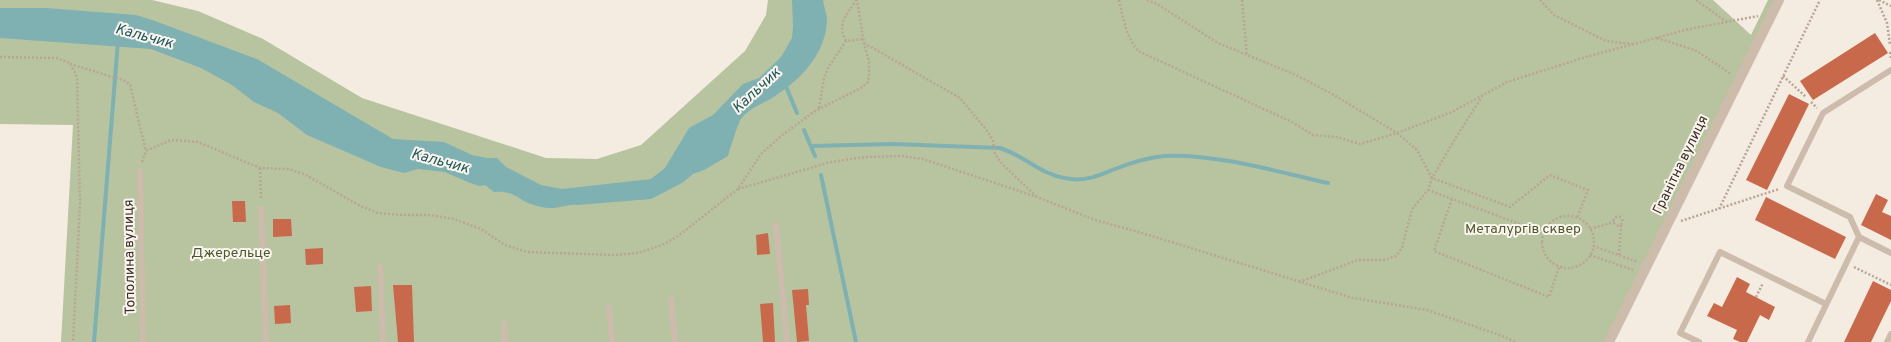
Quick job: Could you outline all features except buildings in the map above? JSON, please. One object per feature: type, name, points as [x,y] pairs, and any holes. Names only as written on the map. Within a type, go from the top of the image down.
[{"type":"street","name":"Гранітна вулиця","points":[[1609,342],[1778,0]]},
{"type":"lane","points":[[1891,70],[1823,113],[1787,186],[1850,217],[1859,237],[1891,253]]},
{"type":"lane","name":"Тополина вулиця","points":[[140,171],[143,342]]},
{"type":"lane","points":[[261,208],[266,342]]},
{"type":"lane","points":[[776,224],[787,342]]},
{"type":"lane","points":[[1808,342],[1859,237]]},
{"type":"lane","points":[[1699,342],[1680,333],[1720,252],[1826,304]]},
{"type":"lane","points":[[380,266],[383,342]]},
{"type":"lane","points":[[671,298],[675,342]]},
{"type":"lane","points":[[609,307],[612,342]]},
{"type":"lane","points":[[504,324],[505,342]]},
{"type":"lane","points":[[1887,342],[1891,334]]},
{"type":"path","points":[[146,151],[171,140],[198,142],[260,168],[289,169],[306,175],[360,206],[378,213],[429,215],[454,219],[481,229],[505,245],[528,252],[615,254],[638,253],[662,245],[678,236],[738,189],[761,154],[781,136],[819,109],[861,88],[868,82],[870,74],[869,62],[863,39],[857,0]]},
{"type":"path","points":[[846,41],[841,33],[842,23],[857,0]]},
{"type":"path","points":[[1119,0],[1130,41],[1138,51],[1271,112],[1313,134],[1337,137],[1360,144],[1397,133],[1452,112],[1507,82],[1689,29],[1728,23],[1772,13]]},
{"type":"path","points":[[1147,0],[1157,4],[1218,43],[1296,75],[1334,95],[1397,133],[1417,150],[1432,178],[1510,207],[1550,175],[1588,190],[1577,218]]},
{"type":"path","points":[[1242,0],[1247,56]]},
{"type":"path","points":[[1540,0],[1554,15],[1606,40],[1634,44]]},
{"type":"path","points":[[1696,0],[1728,23]]},
{"type":"path","points":[[1718,209],[1820,0]]},
{"type":"path","points":[[1878,0],[1891,6]]},
{"type":"path","points":[[1878,0],[1888,23],[1890,45]]},
{"type":"path","points":[[1657,38],[1695,50],[1739,80]]},
{"type":"path","points":[[819,109],[824,78],[828,68],[846,41],[863,39]]},
{"type":"path","points":[[864,43],[960,98],[988,132],[993,141],[995,154],[1002,164],[1037,197]]},
{"type":"path","points":[[1890,52],[1891,59]]},
{"type":"path","points":[[0,57],[57,58],[70,64],[122,78],[130,85],[146,151],[140,171]]},
{"type":"path","points":[[70,64],[77,77],[80,204],[73,342]]},
{"type":"path","points":[[1783,76],[1806,97]]},
{"type":"path","points":[[1299,282],[1358,260],[1385,260],[1396,256],[1402,248],[1412,209],[1428,190],[1432,178],[1482,96]]},
{"type":"path","points":[[738,189],[831,162],[865,157],[902,156],[923,159],[1037,197],[1095,220],[1142,232],[1353,298],[1427,310],[1505,336],[1515,342]]},
{"type":"path","points":[[260,168],[261,208]]},
{"type":"path","points":[[1667,226],[1787,186]]},
{"type":"path","points":[[1428,190],[1544,233]]},
{"type":"path","points":[[1452,199],[1434,251],[1549,297],[1560,267]]},
{"type":"path","points":[[1568,216],[1577,218],[1585,222],[1593,237],[1593,246],[1590,255],[1585,262],[1577,266],[1568,268],[1560,267],[1551,262],[1545,253],[1542,244],[1544,233],[1551,223],[1559,218],[1568,216]]},
{"type":"path","points":[[1614,222],[1616,217],[1622,217],[1623,222],[1621,225],[1619,255]]},
{"type":"path","points":[[1590,229],[1614,222],[1615,224],[1621,225]]},
{"type":"path","points":[[1593,246],[1619,255],[1645,269]]},
{"type":"path","points":[[1590,255],[1645,269]]},
{"type":"path","points":[[1846,263],[1891,285]]},
{"type":"path","points":[[1756,297],[1767,275]]},
{"type":"green space","points":[[0,0],[152,0],[198,11],[263,39],[362,98],[546,158],[597,159],[641,145],[745,51],[766,15],[768,0],[1713,0],[1751,35],[1768,0],[1779,0],[1610,342],[61,342],[73,125],[0,124]]},
{"type":"water","name":"Кальчик","points":[[792,0],[823,0],[827,21],[825,34],[821,45],[809,66],[792,84],[744,115],[738,125],[728,156],[704,170],[693,174],[682,183],[651,199],[571,205],[554,208],[531,204],[513,194],[494,192],[485,185],[480,186],[470,183],[445,172],[418,169],[404,173],[381,167],[307,135],[278,113],[254,102],[232,85],[201,68],[151,49],[0,38],[0,8],[46,8],[136,15],[257,59],[393,139],[444,142],[472,155],[497,158],[506,167],[541,185],[562,189],[651,179],[665,168],[689,128],[713,115],[743,84],[759,78],[781,57],[792,38]]},
{"type":"waterway","name":"Кальчик","points":[[94,342],[118,41]]},
{"type":"waterway","name":"Кальчик","points":[[785,84],[797,113]]},
{"type":"waterway","points":[[804,130],[815,156]]},
{"type":"waterway","points":[[811,146],[893,144],[1000,148],[1051,174],[1071,179],[1094,177],[1145,159],[1164,156],[1203,157],[1246,164],[1328,183]]},
{"type":"waterway","points":[[821,175],[856,342]]},
{"type":"park label","name":"Металургів сквер","points":[[1523,229]]},
{"type":"park label","name":"Джерельце","points":[[231,253]]}]
